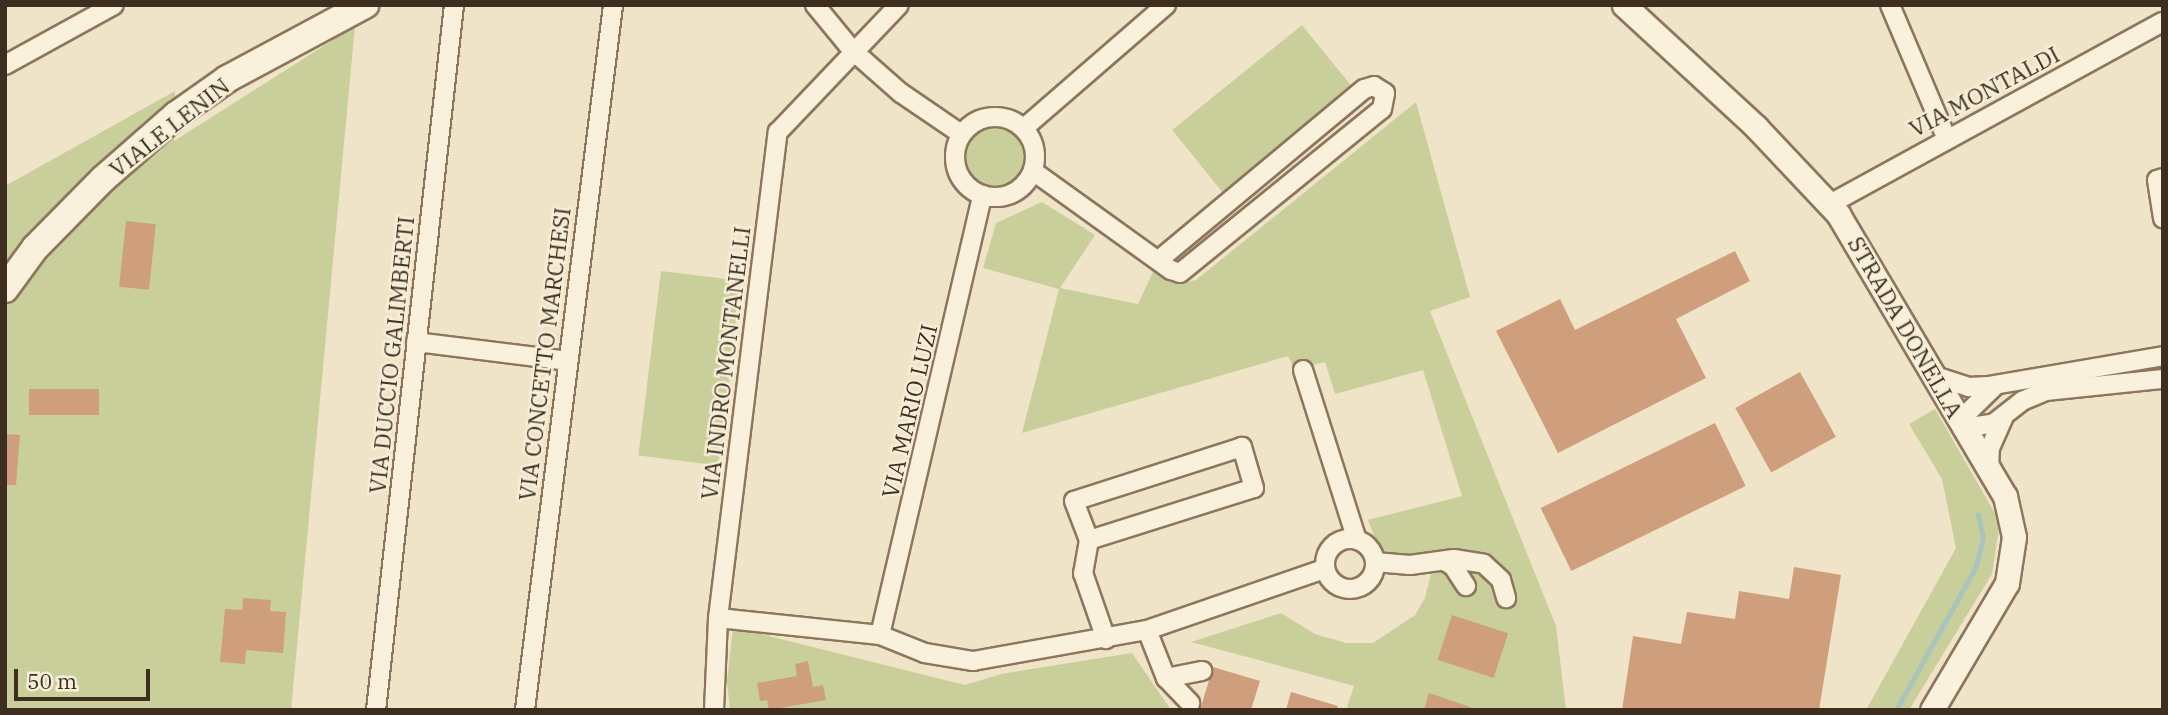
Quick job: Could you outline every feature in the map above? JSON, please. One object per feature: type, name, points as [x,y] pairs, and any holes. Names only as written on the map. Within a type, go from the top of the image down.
[{"type":"main road","name":"VIALE LENIN","points":[[5,289],[35,248],[83,199],[176,115],[228,79],[365,5]]},
{"type":"street","points":[[5,65],[114,5]]},
{"type":"street","name":"VIA DUCCIO GALIMBERTI","points":[[376,710],[454,5]]},
{"type":"street","name":"VIA CONCETTO MARCHESI","points":[[525,710],[613,5]]},
{"type":"street","points":[[814,5],[852,50],[901,93],[961,134]]},
{"type":"street","name":"VIA INDRO MONTANELLI","points":[[713,710],[718,618],[778,132],[852,50],[899,5]]},
{"type":"street","points":[[1024,128],[1149,11],[1166,5]]},
{"type":"street","name":"STRADA DONELLA","points":[[1624,5],[1756,127],[1830,204],[1852,234],[2005,495],[2012,519],[2010,572],[1997,602],[1932,710]]},
{"type":"street","points":[[1890,5],[1947,139]]},
{"type":"street","name":"VIA MONTALDI","points":[[1830,204],[2163,22]]},
{"type":"street","points":[[1033,171],[1175,272],[1186,270],[1382,109],[1385,93],[1374,86],[1364,89],[1159,260]]},
{"type":"street","points":[[991,117],[1024,128],[1034,148],[1033,171],[1019,190],[1007,196],[982,195],[971,190],[956,170],[954,158],[961,134],[991,117]]},
{"type":"street","points":[[2163,178],[2157,180],[2163,219]]},
{"type":"street","name":"VIA MARIO LUZI","points":[[880,635],[982,195]]},
{"type":"street","points":[[416,342],[568,361]]},
{"type":"street","points":[[1935,376],[1969,387],[1996,385],[2163,356]]},
{"type":"street","points":[[1303,370],[1357,540]]},
{"type":"street","points":[[1996,385],[1978,397],[1962,424],[1981,427],[2004,417],[2022,401],[2046,391],[2163,379]]},
{"type":"street","points":[[1989,471],[1990,448],[2004,417]]},
{"type":"street","points":[[1089,540],[1254,488],[1242,447],[1074,502],[1089,540],[1083,573],[1106,639]]},
{"type":"street","points":[[1342,540],[1357,540],[1370,548],[1375,562],[1367,583],[1353,590],[1331,582],[1324,569],[1330,548],[1342,540]]},
{"type":"street","points":[[1375,562],[1410,565],[1444,561],[1484,564],[1501,580],[1506,598]]},
{"type":"street","points":[[1444,561],[1453,566],[1466,586]]},
{"type":"street","points":[[718,618],[880,635],[925,653],[973,661],[1147,630],[1324,569]]},
{"type":"street","points":[[1147,630],[1166,678],[1190,703]]},
{"type":"street","points":[[1166,678],[1202,671]]},
{"type":"green space","points":[[1302,25],[1355,90],[1225,195],[1172,130]]},
{"type":"green space","points":[[355,26],[291,710],[5,710],[5,186],[175,91],[174,141]]},
{"type":"green space","points":[[1416,102],[1470,297],[1430,311],[1556,626],[1566,710],[1346,710],[1354,686],[1191,642],[1281,613],[1315,634],[1346,643],[1373,643],[1415,615],[1425,598],[1432,570],[1387,571],[1368,520],[1462,496],[1423,370],[1335,394],[1325,362],[1295,370],[1288,356],[1022,433],[1059,289],[983,268],[996,223],[1042,202],[1095,235],[1060,288],[1138,304],[1153,272],[1180,284],[1196,280]]},
{"type":"green space","points":[[993,124],[1006,126],[1017,134],[1025,145],[1025,171],[1017,182],[1006,190],[993,192],[980,190],[969,182],[961,171],[959,158],[961,145],[969,134],[980,126]]},
{"type":"green space","points":[[661,271],[741,281],[719,465],[638,456]]},
{"type":"green space","points":[[1935,409],[2000,522],[1992,574],[1909,710],[1866,710],[1956,548],[1942,479],[1909,424]]},
{"type":"green space","points":[[733,627],[965,685],[1001,674],[1132,653],[1171,710],[730,710],[727,682]]},
{"type":"building","points":[[126,221],[156,224],[149,290],[119,287]]},
{"type":"building","points":[[1735,251],[1750,281],[1676,319],[1706,378],[1558,453],[1496,331],[1560,299],[1575,330]]},
{"type":"building","points":[[1800,372],[1836,437],[1771,473],[1735,408]]},
{"type":"building","points":[[29,389],[99,389],[99,415],[29,415]]},
{"type":"building","points":[[1715,423],[1746,486],[1571,571],[1541,508]]},
{"type":"building","points":[[5,434],[20,435],[16,485],[5,485]]},
{"type":"building","points":[[1794,567],[1841,575],[1819,710],[1622,710],[1633,636],[1681,644],[1687,612],[1735,619],[1739,591],[1789,599]]},
{"type":"building","points":[[243,598],[271,600],[270,611],[286,612],[283,653],[246,650],[245,664],[220,662],[225,609],[242,610]]},
{"type":"building","points":[[1452,615],[1508,633],[1494,678],[1437,660]]},
{"type":"building","points":[[808,661],[813,687],[823,685],[826,700],[769,710],[767,700],[760,701],[757,683],[797,676],[795,664]]},
{"type":"building","points":[[1213,667],[1260,681],[1251,710],[1200,710]]},
{"type":"building","points":[[1291,692],[1338,706],[1337,710],[1286,710]]},
{"type":"building","points":[[1429,693],[1470,707],[1470,710],[1424,710]]},
{"type":"waterway","points":[[1896,710],[1975,568],[1983,538],[1978,515]]}]
